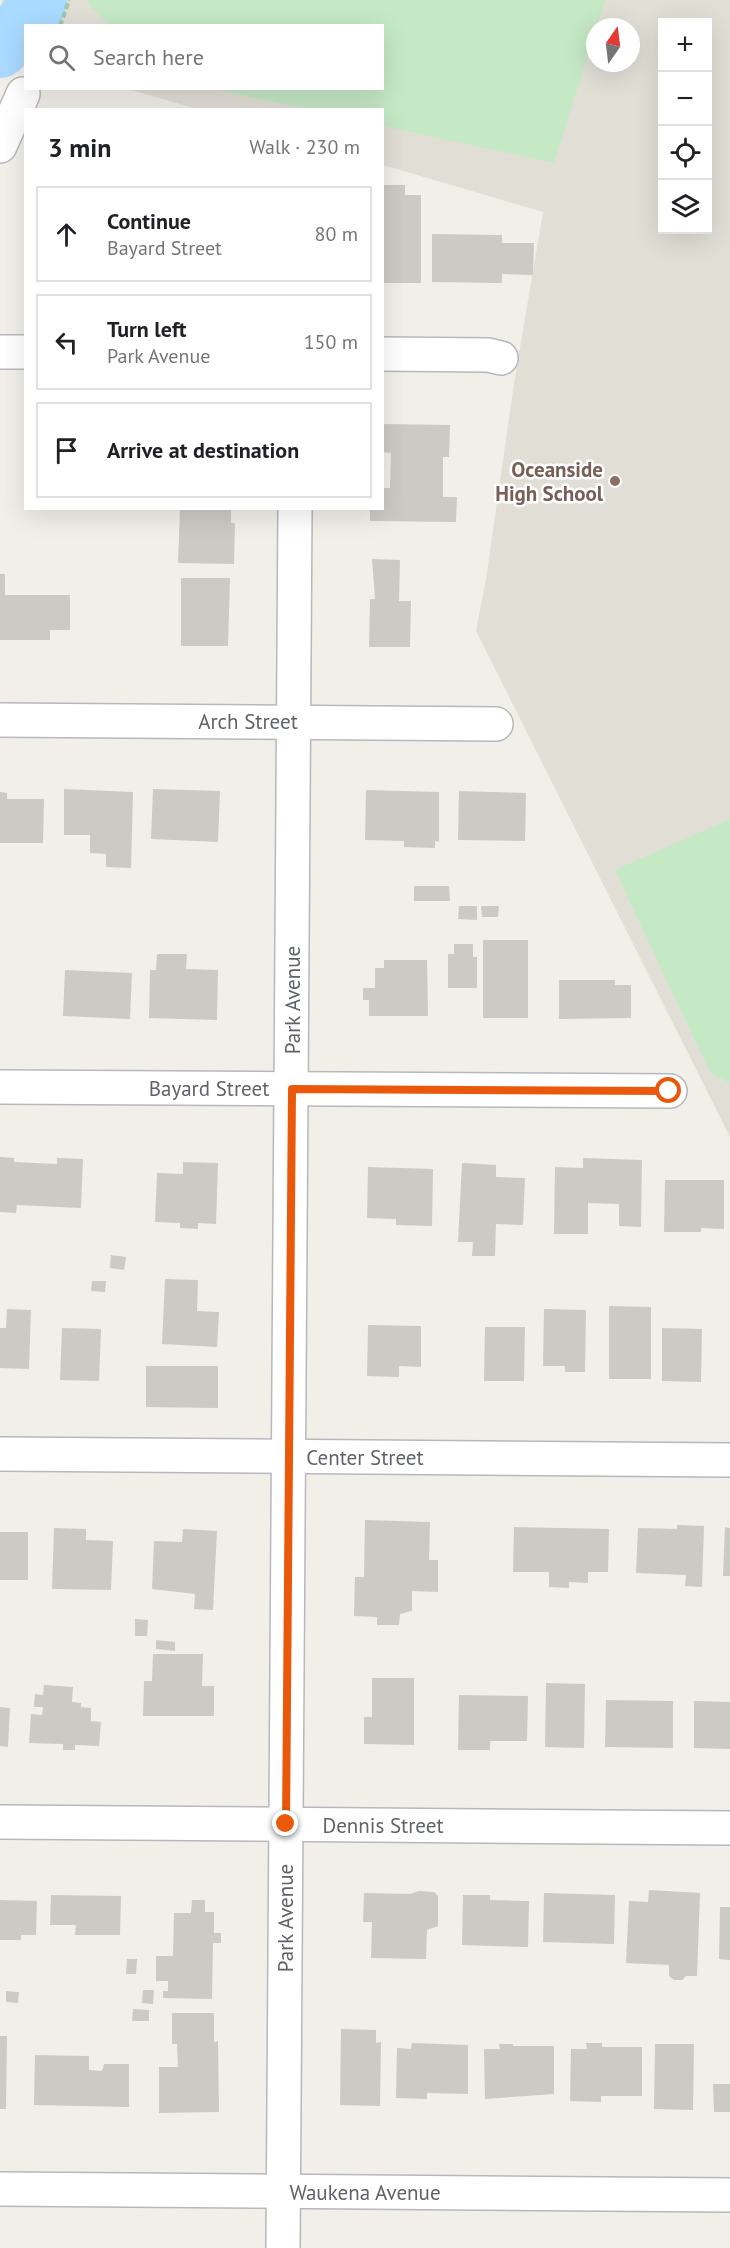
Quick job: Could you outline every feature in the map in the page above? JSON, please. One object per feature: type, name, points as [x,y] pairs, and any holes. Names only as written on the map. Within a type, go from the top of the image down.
[{"type":"street","points":[[0,146],[23,94]]},
{"type":"street","points":[[0,352],[24,352]]},
{"type":"street","points":[[384,354],[488,355],[501,358]]},
{"type":"street","name":"Park Avenue","points":[[283,2248],[295,510]]},
{"type":"street","name":"Arch Street","points":[[0,720],[496,724]]},
{"type":"street","name":"Bayard Street","points":[[0,1087],[669,1091]]},
{"type":"street","name":"Center Street","points":[[0,1454],[730,1461]]},
{"type":"street","name":"Dennis Street","points":[[0,1822],[730,1828]]},
{"type":"street","name":"Waukena Avenue","points":[[0,2189],[730,2195]]},
{"type":"path","points":[[61,24],[69,0]]},
{"type":"shaded area","name":"Oceanside High School","points":[[2,0],[730,0],[730,1137],[476,631],[543,212],[384,165],[384,108],[194,108],[131,90],[384,90],[384,24],[24,24],[24,49],[0,37]]},
{"type":"green space","points":[[89,0],[605,0],[599,18],[586,18],[586,61],[554,163],[384,126],[384,108],[303,108],[217,90],[384,90],[384,24],[108,24],[88,3]]},
{"type":"green space","points":[[0,37],[24,50],[0,74]]},
{"type":"green space","points":[[730,819],[730,1083],[710,1072],[615,870]]},
{"type":"building","points":[[384,185],[405,185],[405,195],[421,195],[421,283],[384,283]]},
{"type":"building","points":[[432,234],[502,235],[502,243],[534,243],[533,275],[502,274],[502,283],[432,282]]},
{"type":"building","points":[[384,424],[450,425],[449,457],[443,457],[443,497],[457,497],[456,522],[370,521],[370,510],[384,510],[384,488],[390,488],[391,453],[384,452]]},
{"type":"building","points":[[180,510],[231,510],[231,523],[235,523],[234,564],[178,563]]},
{"type":"building","points":[[372,559],[400,560],[399,601],[411,601],[410,647],[369,647],[370,599],[375,599]]},
{"type":"building","points":[[0,574],[5,574],[5,595],[70,595],[70,630],[50,630],[50,640],[0,640]]},
{"type":"building","points":[[181,578],[230,578],[228,646],[181,646]]},
{"type":"building","points":[[64,789],[133,792],[131,868],[106,867],[106,854],[90,853],[90,835],[64,835]]},
{"type":"building","points":[[153,789],[220,791],[218,842],[151,839]]},
{"type":"building","points":[[366,790],[439,792],[439,842],[435,841],[435,848],[404,847],[404,841],[365,840]]},
{"type":"building","points":[[459,791],[526,793],[525,841],[458,840]]},
{"type":"building","points":[[0,792],[7,793],[7,799],[44,799],[43,843],[0,843]]},
{"type":"building","points":[[414,886],[449,886],[450,901],[414,901]]},
{"type":"building","points":[[459,906],[477,906],[477,920],[458,919]]},
{"type":"building","points":[[481,906],[499,906],[498,917],[482,917]]},
{"type":"building","points":[[483,940],[528,940],[528,1018],[483,1018]]},
{"type":"building","points":[[454,944],[473,944],[473,957],[477,957],[477,988],[448,988],[448,954],[454,954]]},
{"type":"building","points":[[157,954],[187,954],[186,969],[218,970],[217,1020],[149,1018],[150,970],[156,970]]},
{"type":"building","points":[[384,960],[427,960],[428,1016],[369,1016],[369,1000],[363,1000],[363,988],[375,988],[375,968],[384,968]]},
{"type":"building","points":[[65,970],[132,973],[130,1019],[63,1016]]},
{"type":"building","points":[[559,980],[615,980],[615,985],[631,985],[631,1018],[559,1019]]},
{"type":"building","points":[[0,1157],[14,1158],[14,1162],[57,1164],[57,1158],[83,1159],[81,1208],[17,1205],[16,1213],[0,1212]]},
{"type":"building","points":[[583,1158],[642,1160],[641,1227],[619,1226],[619,1204],[588,1203],[588,1234],[554,1234],[555,1167],[583,1168]]},
{"type":"building","points":[[183,1162],[218,1163],[216,1224],[198,1223],[198,1229],[180,1228],[180,1223],[155,1222],[157,1173],[183,1174]]},
{"type":"building","points":[[462,1163],[496,1165],[496,1177],[525,1178],[523,1225],[496,1224],[495,1256],[472,1256],[473,1242],[458,1242]]},
{"type":"building","points":[[368,1167],[433,1169],[432,1226],[396,1225],[396,1219],[367,1218]]},
{"type":"building","points":[[665,1180],[724,1180],[724,1229],[701,1228],[701,1232],[664,1232]]},
{"type":"building","points":[[111,1255],[126,1257],[124,1270],[110,1268]]},
{"type":"building","points":[[165,1279],[198,1280],[197,1311],[219,1312],[217,1347],[162,1344]]},
{"type":"building","points":[[92,1281],[106,1281],[105,1292],[91,1291]]},
{"type":"building","points":[[609,1306],[651,1307],[651,1379],[609,1379]]},
{"type":"building","points":[[7,1309],[31,1310],[29,1369],[0,1368],[0,1328],[6,1328]]},
{"type":"building","points":[[544,1309],[586,1310],[585,1372],[565,1372],[565,1366],[543,1366]]},
{"type":"building","points":[[368,1325],[421,1326],[421,1367],[399,1366],[399,1377],[367,1376]]},
{"type":"building","points":[[485,1327],[525,1327],[524,1381],[484,1381]]},
{"type":"building","points":[[62,1328],[101,1329],[99,1381],[60,1380]]},
{"type":"building","points":[[662,1328],[702,1329],[701,1382],[662,1381]]},
{"type":"building","points":[[146,1366],[218,1366],[218,1408],[146,1407]]},
{"type":"building","points":[[365,1520],[430,1522],[429,1560],[438,1560],[438,1592],[412,1591],[412,1611],[400,1614],[399,1625],[377,1625],[377,1617],[354,1616],[355,1577],[364,1577]]},
{"type":"building","points":[[677,1525],[704,1526],[702,1587],[685,1586],[686,1575],[636,1573],[638,1528],[677,1529]]},
{"type":"building","points":[[514,1527],[609,1529],[608,1572],[588,1572],[588,1583],[569,1582],[569,1588],[549,1587],[549,1572],[513,1572]]},
{"type":"building","points":[[725,1527],[730,1528],[730,1576],[723,1576]]},
{"type":"building","points":[[54,1528],[86,1529],[86,1540],[113,1541],[111,1590],[52,1589]]},
{"type":"building","points":[[183,1529],[217,1531],[213,1610],[194,1609],[195,1594],[152,1589],[154,1541],[182,1542]]},
{"type":"building","points":[[0,1532],[28,1532],[28,1580],[0,1580]]},
{"type":"building","points":[[135,1619],[148,1620],[147,1636],[135,1636]]},
{"type":"building","points":[[156,1640],[175,1642],[175,1651],[156,1649]]},
{"type":"building","points":[[153,1654],[203,1654],[202,1686],[214,1686],[214,1716],[143,1716],[144,1681],[152,1681]]},
{"type":"building","points":[[372,1678],[414,1678],[414,1745],[364,1744],[364,1717],[372,1717]]},
{"type":"building","points":[[546,1683],[585,1684],[584,1748],[545,1747]]},
{"type":"building","points":[[44,1685],[73,1687],[72,1702],[81,1703],[81,1707],[91,1708],[91,1721],[101,1722],[99,1746],[75,1745],[75,1750],[63,1750],[63,1744],[29,1743],[31,1714],[42,1715],[43,1707],[34,1707],[35,1694],[43,1695]]},
{"type":"building","points":[[459,1695],[528,1696],[527,1741],[490,1741],[490,1750],[458,1750]]},
{"type":"building","points":[[606,1700],[673,1701],[673,1748],[605,1747]]},
{"type":"building","points":[[694,1701],[730,1702],[730,1749],[694,1748]]},
{"type":"building","points":[[0,1707],[10,1708],[8,1747],[0,1746]]},
{"type":"building","points":[[649,1890],[700,1893],[697,1976],[686,1976],[682,1980],[674,1980],[669,1976],[669,1965],[626,1963],[629,1901],[648,1902]]},
{"type":"building","points":[[419,1891],[434,1892],[438,1896],[438,1926],[427,1930],[426,1959],[371,1958],[372,1922],[363,1922],[364,1893],[410,1894]]},
{"type":"building","points":[[544,1893],[615,1895],[614,1944],[543,1942]]},
{"type":"building","points":[[51,1895],[121,1896],[120,1935],[75,1935],[76,1925],[50,1925]]},
{"type":"building","points":[[463,1895],[490,1895],[490,1900],[529,1901],[528,1947],[462,1945]]},
{"type":"building","points":[[0,1900],[37,1901],[36,1935],[21,1935],[21,1940],[0,1940]]},
{"type":"building","points":[[192,1900],[205,1900],[205,1912],[214,1912],[214,1933],[221,1933],[221,1943],[213,1943],[212,1999],[163,1998],[163,1991],[168,1991],[168,1981],[156,1981],[156,1956],[173,1956],[174,1913],[191,1913]]},
{"type":"building","points":[[720,1907],[730,1907],[730,1960],[719,1959]]},
{"type":"building","points":[[127,1959],[137,1959],[136,1974],[126,1974]]},
{"type":"building","points":[[143,1990],[154,1990],[153,2004],[142,2003]]},
{"type":"building","points":[[6,1991],[19,1992],[18,2003],[6,2002]]},
{"type":"building","points":[[133,2009],[149,2010],[149,2021],[132,2021]]},
{"type":"building","points":[[172,2013],[214,2013],[214,2042],[218,2041],[219,2112],[159,2113],[159,2067],[178,2067],[177,2044],[172,2044]]},
{"type":"building","points":[[341,2029],[376,2030],[376,2043],[381,2042],[380,2106],[340,2105]]},
{"type":"building","points":[[0,2036],[7,2036],[6,2109],[0,2109]]},
{"type":"building","points":[[412,2043],[468,2045],[468,2094],[427,2093],[427,2099],[396,2098],[397,2048],[411,2049]]},
{"type":"building","points":[[586,2043],[602,2043],[602,2047],[642,2047],[642,2096],[601,2096],[601,2102],[570,2101],[571,2049],[587,2049]]},
{"type":"building","points":[[499,2044],[554,2046],[554,2094],[485,2099],[484,2049],[500,2049]]},
{"type":"building","points":[[655,2044],[694,2044],[693,2110],[654,2109]]},
{"type":"building","points":[[35,2055],[89,2056],[89,2070],[102,2071],[104,2064],[129,2064],[129,2107],[34,2105]]},
{"type":"building","points":[[713,2084],[730,2084],[730,2112],[714,2112]]},
{"type":"waterway","points":[[0,49],[34,12],[38,0]]},
{"type":"place","name":"Oceanside High School","points":[[615,481]]},
{"type":"route","points":[[286,1824],[292,1089],[669,1091]]}]
